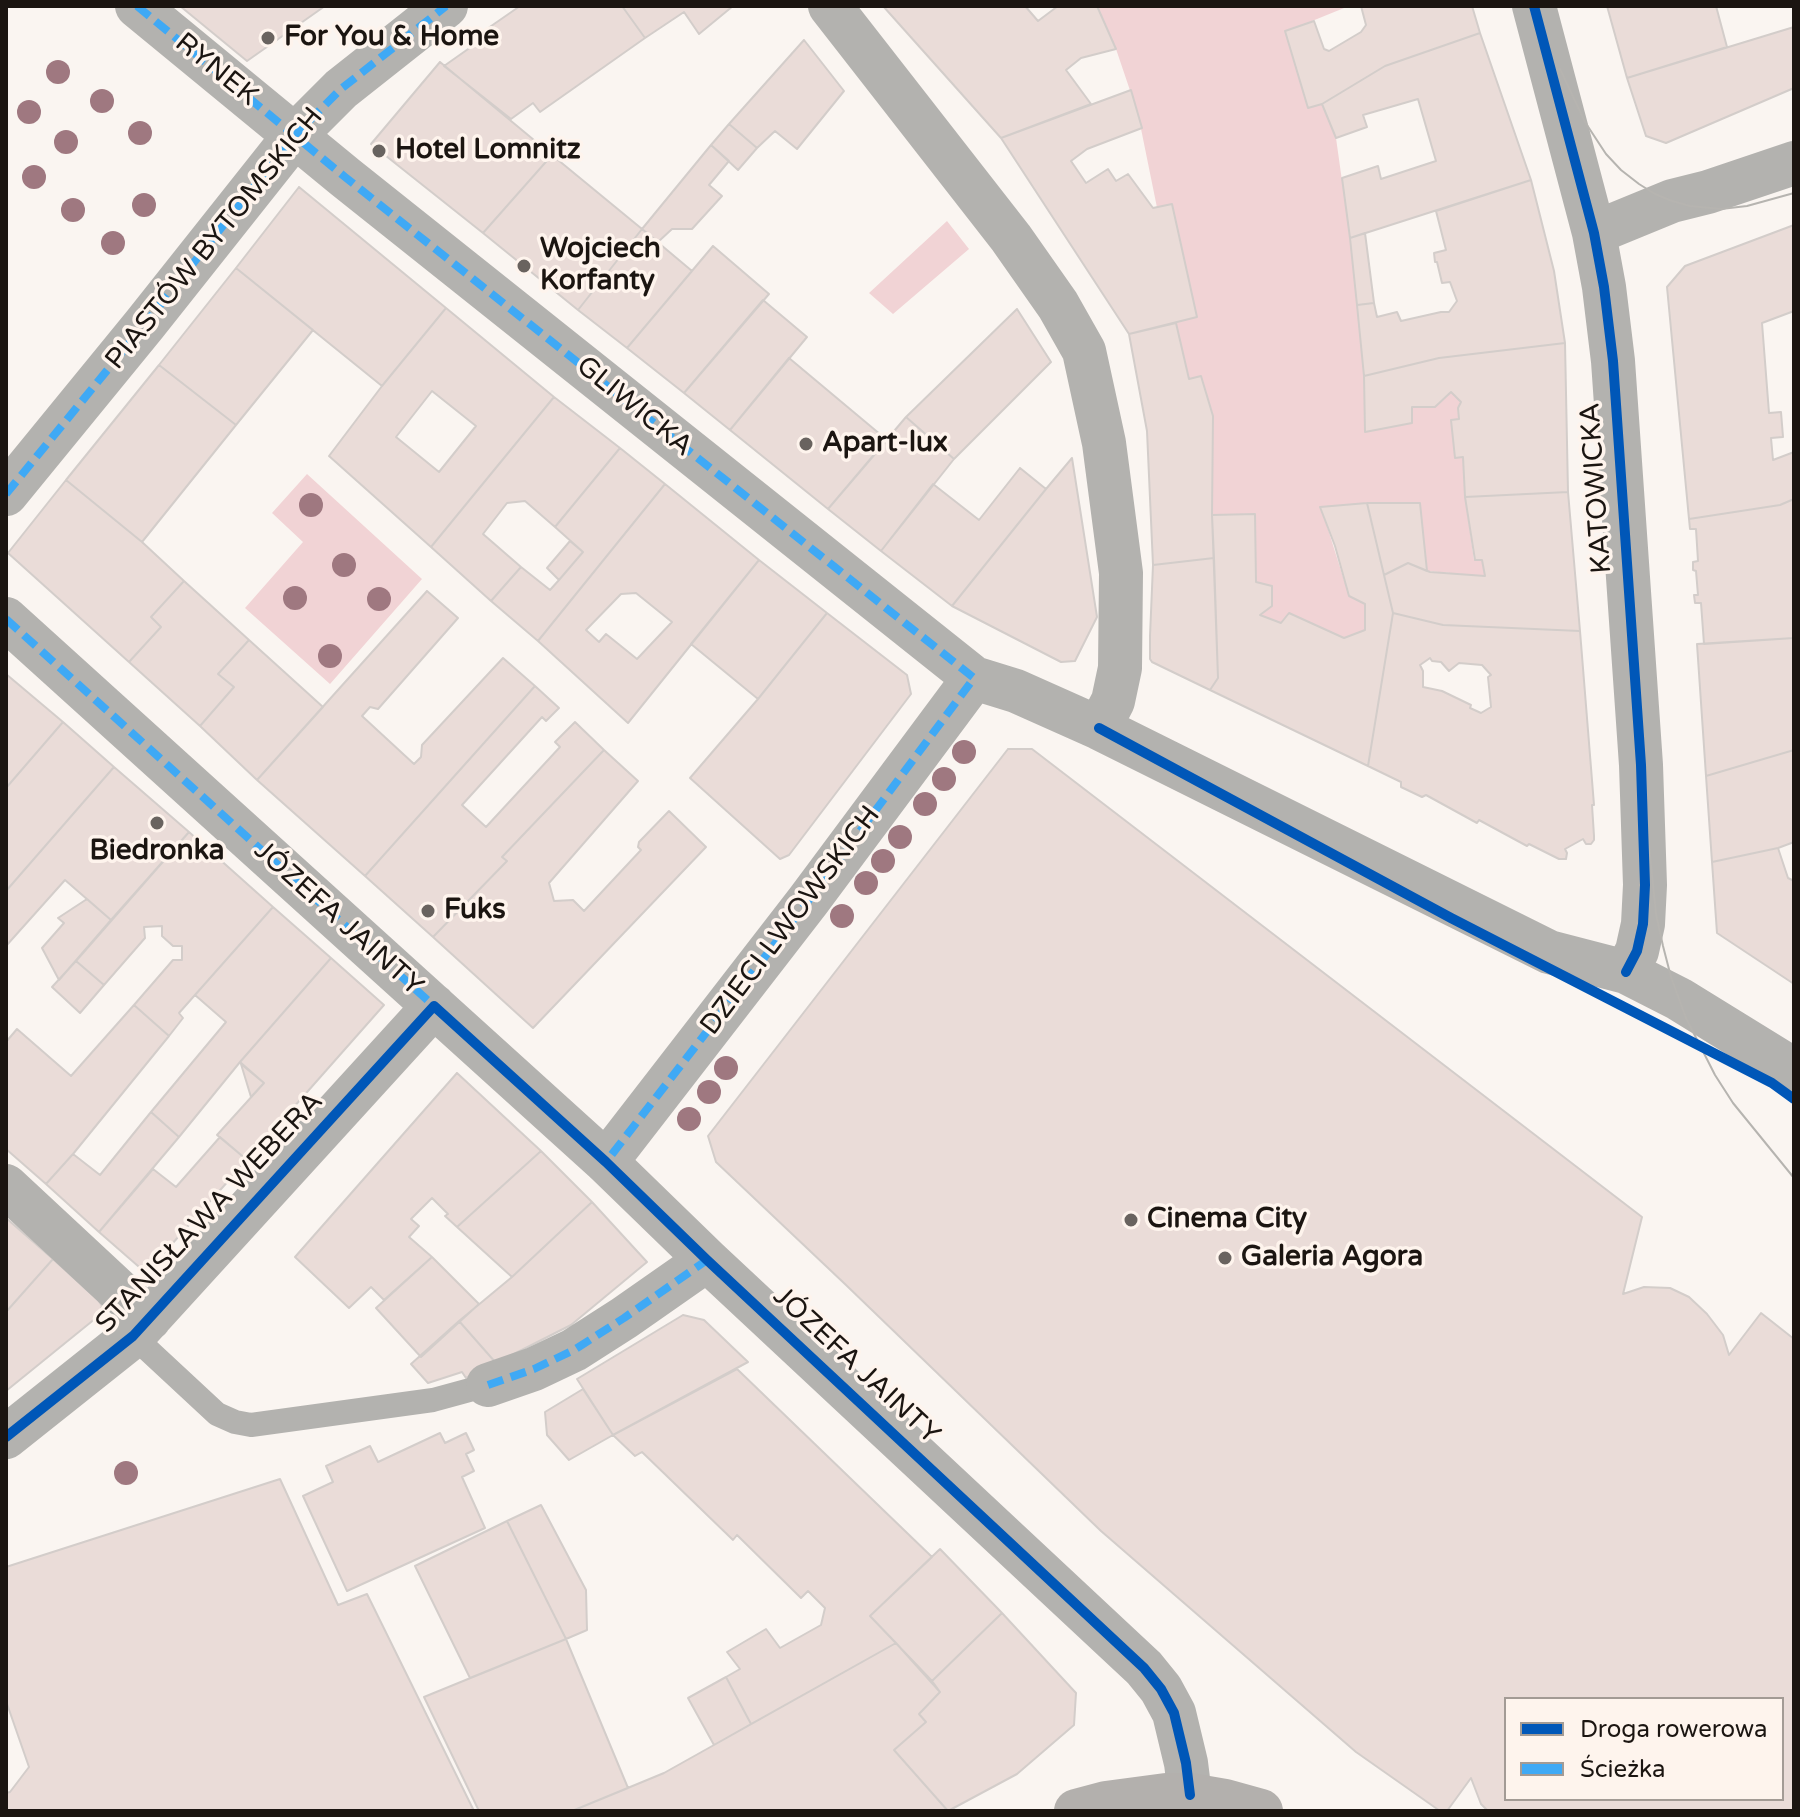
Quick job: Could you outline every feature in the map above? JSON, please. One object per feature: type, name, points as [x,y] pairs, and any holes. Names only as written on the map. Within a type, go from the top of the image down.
[{"type":"main road","points":[[1076,1811],[1106,1803],[1166,1795],[1190,1795],[1261,1811]]},
{"type":"street","name":"RYNEK","points":[[137,6],[295,135]]},
{"type":"street","name":"PIASTÓW BYTOMSKICH","points":[[6,494],[295,135],[341,89],[446,6]]},
{"type":"street","points":[[830,6],[1011,238],[1058,305],[1084,351],[1104,443],[1121,573],[1120,668],[1113,701],[1099,728]]},
{"type":"street","name":"KATOWICKA","points":[[1534,6],[1594,233],[1614,372],[1641,765],[1645,885],[1643,924],[1637,951],[1626,972]]},
{"type":"street","name":"GLIWICKA","points":[[295,135],[974,678]]},
{"type":"street","points":[[1594,233],[1672,201],[1794,163]]},
{"type":"street","name":"JÓZEFA JAINTY","points":[[6,619],[606,1162],[1144,1668],[1161,1689],[1174,1713],[1190,1795]]},
{"type":"street","points":[[974,678],[1016,691],[1099,728],[1549,952],[1626,972],[1679,999],[1794,1070]]},
{"type":"street","name":"DZIECI LWOWSKICH","points":[[606,1162],[808,901],[974,678]]},
{"type":"street","name":"STANISŁAWA WEBERA","points":[[6,1437],[141,1327],[434,1006]]},
{"type":"street","points":[[6,1186],[141,1327]]},
{"type":"street","points":[[488,1385],[534,1369],[574,1350],[707,1260]]},
{"type":"lane","points":[[141,1327],[217,1414],[251,1425],[433,1400],[488,1385]]},
{"type":"shaded area","points":[[1097,6],[1349,6],[1285,32],[1336,138],[1350,238],[1365,403],[1435,407],[1451,392],[1461,402],[1459,419],[1451,421],[1455,457],[1463,457],[1474,560],[1482,560],[1485,576],[1427,571],[1420,503],[1321,507],[1349,596],[1365,604],[1365,630],[1344,638],[1289,613],[1281,623],[1260,615],[1272,606],[1272,586],[1256,582],[1212,515],[1213,480],[1192,378],[1189,379],[1176,323],[1180,321],[1138,114],[1116,49]]},
{"type":"shaded area","points":[[947,221],[969,249],[893,314],[869,293]]},
{"type":"shaded area","points":[[307,474],[422,579],[330,684],[245,608],[303,542],[272,513]]},
{"type":"building","points":[[180,6],[325,6],[247,61]]},
{"type":"building","points":[[520,6],[622,6],[645,38],[540,112],[533,103],[511,119],[444,66],[488,35],[484,31]]},
{"type":"building","points":[[622,6],[733,6],[699,34],[684,12],[645,38]]},
{"type":"building","points":[[883,6],[1025,6],[1038,21],[1058,6],[1097,6],[1116,49],[1081,58],[1066,70],[1091,104],[1001,138]]},
{"type":"building","points":[[1361,6],[1472,6],[1480,33],[1385,66],[1322,104],[1308,108],[1285,31],[1314,21],[1324,49],[1329,51],[1361,32],[1366,25]]},
{"type":"building","points":[[1607,6],[1716,6],[1727,47],[1627,78]]},
{"type":"building","points":[[1794,27],[1794,88],[1666,143],[1646,136],[1627,78]]},
{"type":"building","points":[[1480,33],[1531,180],[1350,238],[1342,178],[1378,166],[1381,179],[1436,161],[1418,99],[1363,115],[1367,127],[1336,138],[1322,104],[1385,66]]},
{"type":"building","points":[[804,40],[844,91],[797,149],[775,131],[757,148],[729,124]]},
{"type":"building","points":[[440,62],[552,155],[483,233],[371,144]]},
{"type":"building","points":[[1131,90],[1142,128],[1087,149],[1071,161],[1086,183],[1108,169],[1116,181],[1128,174],[1153,208],[1172,204],[1197,317],[1129,334],[1001,138]]},
{"type":"building","points":[[729,124],[757,148],[738,170],[711,145]]},
{"type":"building","points":[[711,145],[729,161],[709,185],[722,196],[692,229],[672,229],[658,242],[642,229]]},
{"type":"building","points":[[552,155],[642,229],[578,310],[483,233]]},
{"type":"building","points":[[1531,180],[1554,271],[1565,343],[1439,358],[1364,376],[1357,305],[1374,303],[1377,317],[1397,312],[1401,321],[1449,312],[1457,301],[1450,282],[1442,283],[1435,262],[1434,253],[1446,250],[1436,211]]},
{"type":"building","points":[[299,187],[446,308],[382,386],[236,268]]},
{"type":"building","points":[[1794,225],[1794,311],[1762,323],[1769,413],[1781,412],[1783,437],[1771,438],[1773,460],[1794,452],[1794,499],[1780,505],[1689,519],[1667,287],[1685,266]]},
{"type":"building","points":[[642,229],[692,271],[627,348],[578,310]]},
{"type":"building","points":[[1365,233],[1374,303],[1357,305],[1350,238]]},
{"type":"building","points":[[713,246],[769,294],[684,393],[627,348]]},
{"type":"building","points":[[236,268],[313,330],[236,425],[159,365]]},
{"type":"building","points":[[763,300],[807,337],[730,430],[684,393]]},
{"type":"building","points":[[446,308],[554,397],[431,547],[329,456]],"holes":[[[432,391],[476,426],[439,472],[396,437]]]},
{"type":"building","points":[[1017,309],[1051,362],[954,459],[906,417]]},
{"type":"building","points":[[1176,323],[1189,379],[1201,376],[1213,416],[1214,558],[1153,565],[1147,431],[1129,334]]},
{"type":"building","points":[[1565,343],[1568,492],[1465,497],[1463,457],[1455,458],[1451,420],[1459,419],[1461,402],[1451,392],[1435,407],[1412,407],[1412,423],[1365,432],[1364,376],[1439,358]]},
{"type":"building","points":[[789,358],[887,440],[828,509],[730,430]]},
{"type":"building","points":[[159,365],[236,425],[142,542],[66,480]]},
{"type":"building","points":[[554,397],[620,448],[555,527],[525,501],[507,503],[483,534],[521,567],[491,601],[431,547]]},
{"type":"building","points":[[906,417],[954,459],[881,551],[828,509]]},
{"type":"building","points":[[620,448],[665,484],[538,641],[491,601],[521,567],[550,590],[583,552],[555,527]]},
{"type":"building","points":[[1072,458],[1097,617],[1075,661],[1061,662],[952,606]]},
{"type":"building","points":[[1020,468],[1046,489],[952,606],[881,551],[933,484],[979,520]]},
{"type":"building","points":[[66,480],[184,581],[151,617],[161,627],[129,662],[8,553]]},
{"type":"building","points":[[665,484],[759,560],[628,723],[538,641]],"holes":[[[636,593],[672,622],[637,659],[606,634],[599,642],[586,630],[621,594]]]},
{"type":"building","points":[[1568,492],[1580,631],[1443,625],[1393,613],[1384,575],[1408,563],[1430,572],[1485,576],[1482,560],[1475,560],[1465,497]]},
{"type":"building","points":[[1794,499],[1794,638],[1704,644],[1701,603],[1695,603],[1694,595],[1698,595],[1696,571],[1693,570],[1693,562],[1698,561],[1696,529],[1690,529],[1689,519],[1780,505]]},
{"type":"building","points":[[1367,503],[1393,613],[1368,766],[1210,690],[1218,678],[1212,515],[1255,514],[1256,582],[1272,586],[1272,606],[1260,615],[1281,623],[1289,613],[1344,638],[1365,630],[1365,604],[1349,596],[1320,507]]},
{"type":"building","points":[[1367,503],[1420,503],[1427,571],[1408,563],[1384,575]]},
{"type":"building","points":[[570,541],[583,552],[559,580],[547,568]]},
{"type":"building","points":[[1214,558],[1218,678],[1210,690],[1152,662],[1150,636],[1153,565]]},
{"type":"building","points":[[759,560],[827,613],[758,699],[691,644]]},
{"type":"building","points":[[184,581],[249,640],[218,674],[234,687],[200,726],[129,662],[161,627],[151,617]]},
{"type":"building","points":[[427,591],[458,618],[378,709],[370,707],[362,716],[414,764],[421,757],[422,745],[503,658],[535,686],[365,876],[257,780]]},
{"type":"building","points":[[827,613],[907,675],[911,694],[789,855],[780,859],[690,778]]},
{"type":"building","points":[[1393,613],[1443,625],[1580,631],[1594,805],[1594,840],[1591,844],[1586,844],[1583,839],[1565,849],[1566,859],[1559,859],[1479,820],[1477,823],[1426,795],[1422,797],[1401,787],[1401,782],[1368,766]],"holes":[[[1430,658],[1441,662],[1449,671],[1459,663],[1482,665],[1491,675],[1488,677],[1491,707],[1481,713],[1442,691],[1423,687],[1420,665]]]},
{"type":"building","points":[[1794,638],[1794,750],[1706,776],[1697,644]]},
{"type":"building","points":[[249,640],[323,707],[257,780],[200,726],[234,687],[218,674]]},
{"type":"building","points":[[6,674],[63,722],[6,788]]},
{"type":"building","points":[[535,686],[559,708],[546,721],[542,717],[462,805],[486,827],[560,747],[555,742],[575,722],[604,750],[502,857],[507,861],[433,937],[365,876]]},
{"type":"building","points":[[63,722],[114,767],[6,891],[6,788]]},
{"type":"building","name":"Galeria Agora","points":[[1008,749],[1032,749],[1642,1217],[1623,1294],[1644,1287],[1670,1288],[1689,1297],[1723,1335],[1729,1355],[1761,1313],[1794,1339],[1794,1811],[1488,1811],[1481,1804],[1471,1778],[1447,1811],[1440,1811],[1356,1752],[1101,1531],[716,1162],[708,1136]]},
{"type":"building","points":[[604,750],[638,781],[549,883],[554,901],[573,900],[584,911],[641,850],[639,842],[669,811],[706,847],[533,1028],[433,937],[507,861],[502,857]]},
{"type":"building","points":[[1794,750],[1794,842],[1712,862],[1706,776]]},
{"type":"building","points":[[114,767],[189,832],[111,920],[65,880],[6,946],[6,891]]},
{"type":"building","points":[[189,832],[273,907],[179,1013],[183,1018],[169,1036],[134,1005],[173,960],[182,960],[182,946],[173,946],[162,936],[162,926],[144,927],[145,938],[104,985],[76,961]]},
{"type":"building","points":[[1778,848],[1788,878],[1794,881],[1794,984],[1717,933],[1712,862]]},
{"type":"building","points":[[87,899],[111,920],[59,980],[42,948],[64,923],[58,918]]},
{"type":"building","points":[[273,907],[331,958],[179,1137],[151,1112],[226,1022],[195,995]]},
{"type":"building","points":[[331,958],[384,1005],[247,1160],[217,1135],[264,1083],[240,1062]]},
{"type":"building","points":[[76,961],[104,985],[80,1013],[52,987]]},
{"type":"building","points":[[134,1005],[169,1036],[46,1184],[6,1149],[6,1042],[17,1029],[71,1076]]},
{"type":"building","points":[[241,1064],[264,1083],[251,1097]]},
{"type":"building","points":[[457,1073],[541,1151],[457,1227],[432,1198],[411,1219],[419,1226],[409,1237],[432,1257],[384,1300],[371,1287],[349,1308],[295,1257]]},
{"type":"building","points":[[151,1112],[179,1137],[99,1232],[46,1184],[73,1154],[100,1175]]},
{"type":"building","points":[[220,1137],[247,1160],[146,1273],[99,1232],[153,1169],[176,1187]]},
{"type":"building","points":[[541,1151],[592,1202],[512,1277],[457,1227]]},
{"type":"building","points":[[592,1202],[647,1262],[571,1325],[496,1363],[459,1321],[512,1277]]},
{"type":"building","points":[[6,1218],[53,1259],[6,1312]]},
{"type":"building","points":[[432,1257],[479,1304],[421,1357],[376,1308]]},
{"type":"building","points":[[53,1259],[98,1300],[102,1306],[100,1312],[6,1391],[6,1312]]},
{"type":"building","points":[[683,1315],[704,1320],[748,1362],[613,1435],[577,1379]]},
{"type":"building","points":[[459,1321],[496,1363],[466,1378],[462,1372],[428,1383],[411,1364]]},
{"type":"building","points":[[737,1369],[932,1557],[870,1616],[896,1643],[751,1724],[726,1677],[740,1669],[727,1652],[766,1629],[780,1648],[821,1625],[825,1608],[808,1591],[801,1598],[737,1535],[733,1540],[642,1452],[635,1456],[613,1435]]},
{"type":"building","points":[[583,1389],[613,1435],[569,1460],[547,1435],[545,1412]]},
{"type":"building","points":[[440,1433],[445,1443],[466,1433],[474,1450],[466,1454],[474,1471],[462,1477],[485,1528],[347,1591],[303,1496],[333,1482],[326,1466],[370,1446],[378,1462]]},
{"type":"building","points":[[280,1479],[338,1605],[367,1594],[474,1811],[6,1811],[6,1793],[29,1767],[6,1701],[6,1567]]},
{"type":"building","points":[[541,1505],[586,1590],[587,1630],[566,1639],[507,1521]]},
{"type":"building","points":[[507,1521],[566,1639],[470,1678],[415,1566]]},
{"type":"building","points":[[940,1549],[1002,1613],[932,1681],[870,1616]]},
{"type":"building","points":[[1002,1613],[1076,1693],[1074,1725],[1017,1774],[948,1811],[894,1750],[926,1722],[919,1714],[940,1692],[932,1681]]},
{"type":"building","points":[[566,1639],[628,1788],[572,1811],[479,1811],[424,1697]]},
{"type":"building","points":[[896,1643],[940,1692],[919,1714],[926,1722],[894,1750],[948,1811],[572,1811],[664,1773]]},
{"type":"building","points":[[726,1677],[751,1724],[714,1745],[688,1698]]},
{"type":"tram line","points":[[1534,6],[1594,233],[1604,287],[1615,394],[1641,765],[1656,914],[1663,946],[1686,1018],[1715,1075],[1733,1103],[1794,1178]]},
{"type":"tram line","points":[[1560,69],[1585,122],[1606,154],[1621,170],[1655,194],[1690,206],[1721,209],[1747,206],[1794,193]]},
{"type":"marked path","points":[[137,6],[345,177],[974,678],[808,901],[606,1162]]},
{"type":"marked path","points":[[6,494],[295,135],[341,89],[446,6]]},
{"type":"marked path","points":[[6,619],[434,1006]]},
{"type":"marked path","points":[[488,1385],[534,1369],[574,1350],[707,1260]]},
{"type":"cycle path","points":[[1534,6],[1594,233],[1613,361],[1641,765],[1645,885],[1643,924],[1637,951],[1626,972]]},
{"type":"cycle path","points":[[1099,728],[1451,918],[1772,1083],[1794,1099]]},
{"type":"cycle path","points":[[6,1437],[133,1336],[434,1006],[606,1162],[1144,1668],[1161,1689],[1174,1713],[1190,1795]]},
{"type":"place","name":"For You & Home","points":[[268,38]]},
{"type":"place","name":"Hotel Lomnitz","points":[[379,151]]},
{"type":"place","name":"Wojciech Korfanty","points":[[524,266]]},
{"type":"place","name":"Apart-lux","points":[[806,444]]},
{"type":"place","name":"Biedronka","points":[[157,823]]},
{"type":"place","name":"Fuks","points":[[428,911]]},
{"type":"place","name":"Cinema City","points":[[1131,1220]]},
{"type":"place","name":"Galeria Agora","points":[[1225,1258]]}]
